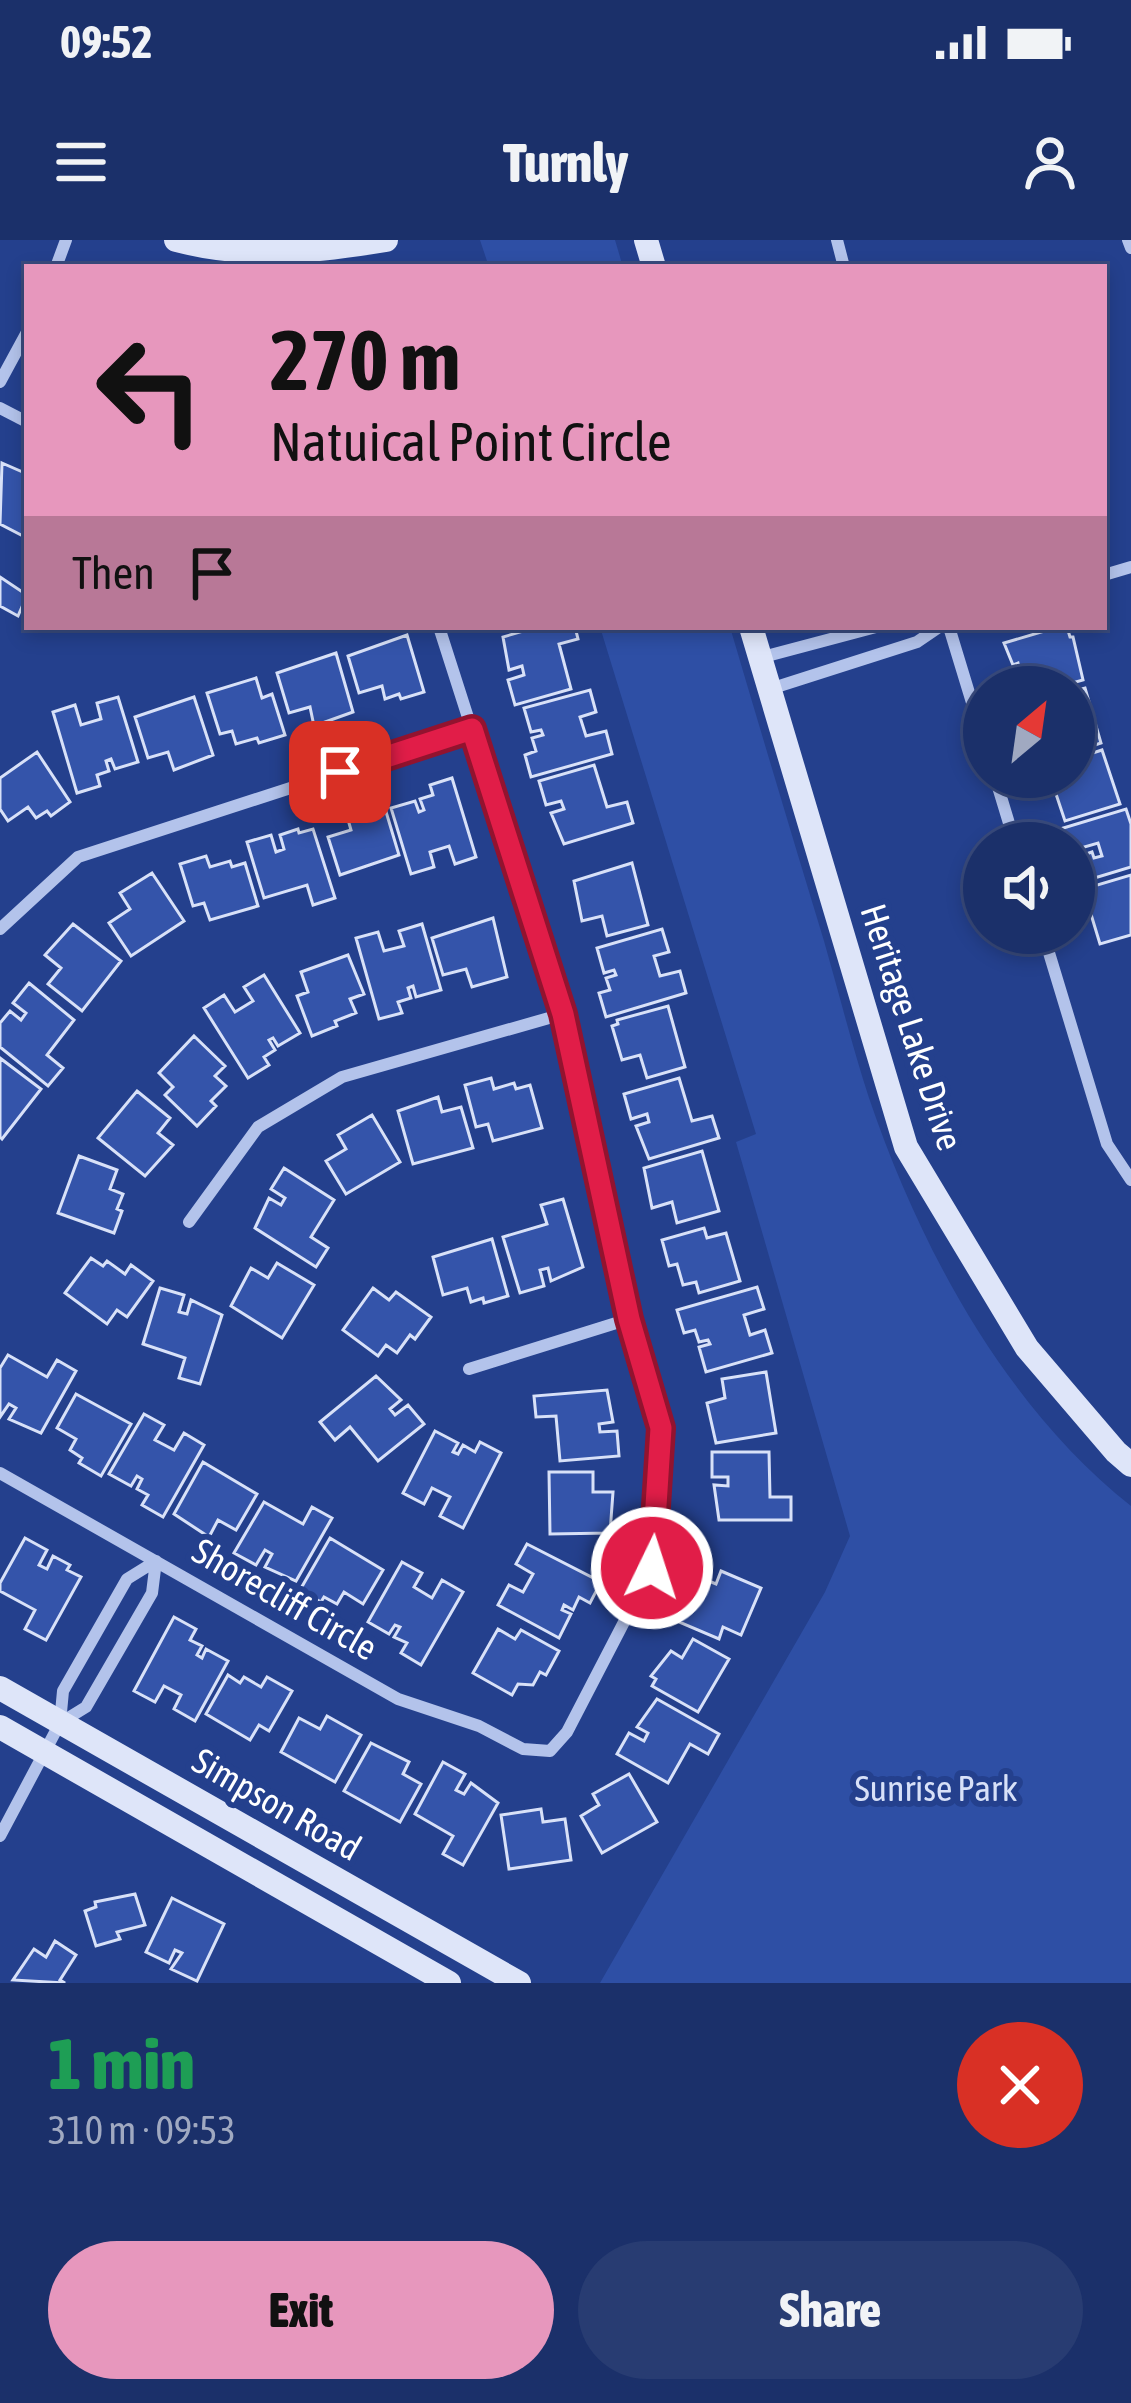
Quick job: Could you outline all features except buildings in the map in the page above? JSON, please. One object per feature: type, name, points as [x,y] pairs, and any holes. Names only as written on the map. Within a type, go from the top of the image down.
[{"type":"street","points":[[176,240],[214,250],[386,240]]},
{"type":"street","points":[[0,382],[24,338]]},
{"type":"street","points":[[440,630],[563,1014],[629,1319],[469,1369]]},
{"type":"street","name":"Heritage Lake Drive","points":[[752,630],[905,1147],[1027,1348],[1131,1465]]},
{"type":"street","points":[[759,658],[865,630]]},
{"type":"street","points":[[769,690],[917,641],[934,630]]},
{"type":"street","points":[[950,630],[963,673]]},
{"type":"street","points":[[0,929],[78,857],[472,729]]},
{"type":"street","points":[[1048,954],[1107,1144],[1131,1180]]},
{"type":"street","points":[[189,1222],[258,1127],[342,1077],[563,1014]]},
{"type":"street","name":"Shorecliff Circle","points":[[0,1473],[398,1699],[479,1726],[523,1749],[550,1751],[567,1732],[652,1568],[661,1428],[629,1319]]},
{"type":"street","points":[[0,1836],[60,1723],[63,1691],[127,1579],[156,1561]]},
{"type":"street","points":[[60,1723],[86,1707],[152,1593],[156,1561]]},
{"type":"street","name":"Simpson Road","points":[[0,1688],[518,1983]]},
{"type":"street","name":"Simpson Road","points":[[0,1727],[449,1983]]},
{"type":"green space","points":[[480,240],[615,240],[622,264],[488,264]]},
{"type":"green space","name":"Sunrise Park","points":[[601,630],[731,630],[863,1078],[914,1211],[941,1267],[1006,1373],[1086,1466],[1131,1506],[1131,1983],[600,1983],[825,1592],[850,1536],[736,1142],[756,1134]]},
{"type":"route","points":[[340,772],[472,729],[563,1014],[629,1319],[661,1428],[652,1568]]}]
